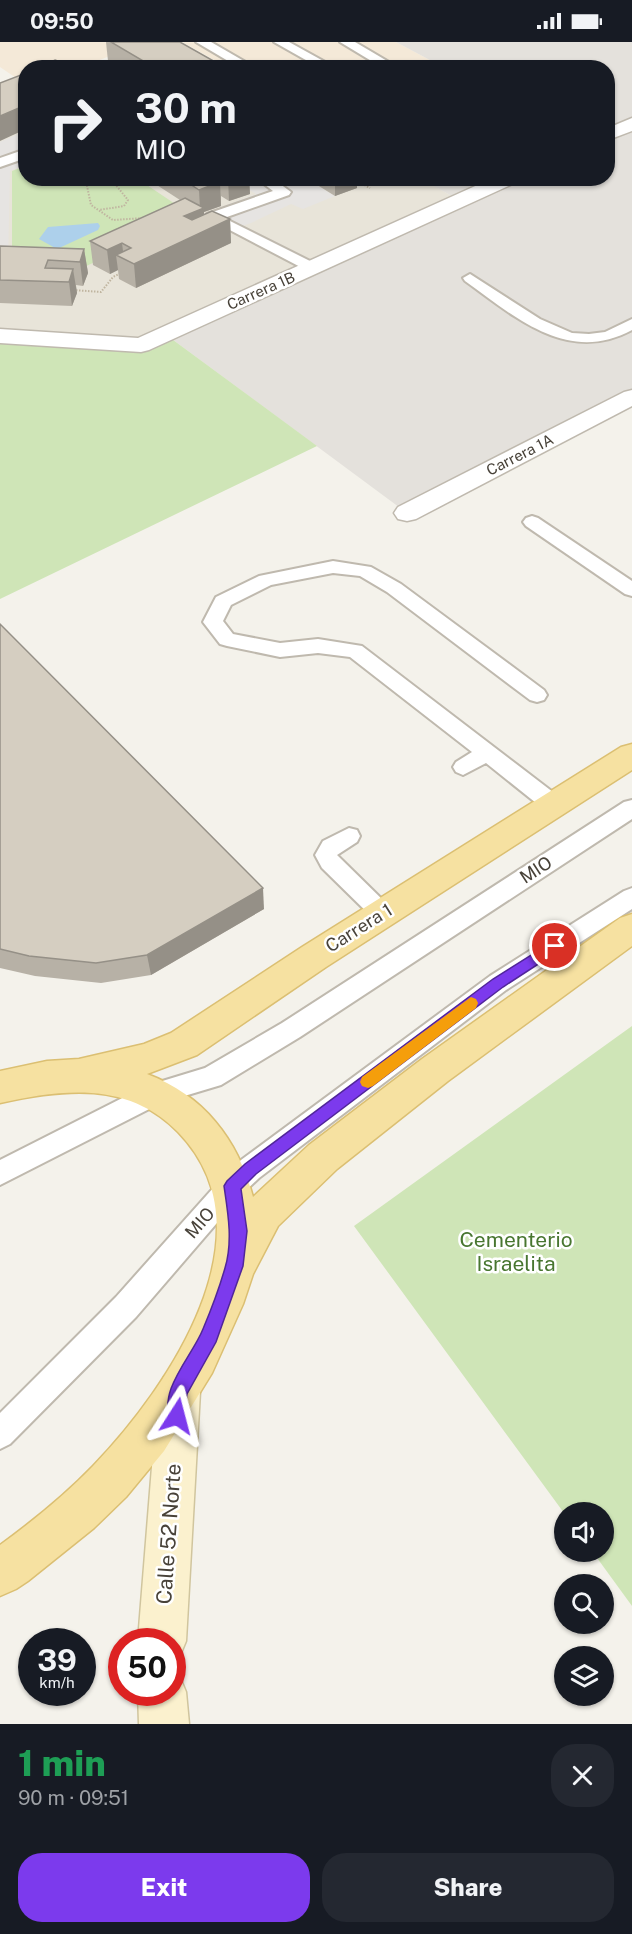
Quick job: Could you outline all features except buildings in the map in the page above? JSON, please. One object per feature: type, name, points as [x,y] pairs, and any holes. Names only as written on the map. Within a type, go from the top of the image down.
[{"type":"main road","name":"Carrera 1","points":[[75,1075],[147,1059],[184,1044],[382,914],[632,755]]},
{"type":"main road","points":[[231,1278],[264,1213],[299,1177],[435,1070],[632,928]]},
{"type":"main road","points":[[0,1573],[32,1551],[89,1502],[138,1449],[178,1392],[210,1335],[231,1278],[237,1255],[238,1231],[232,1186],[224,1163],[205,1135],[176,1107],[155,1094],[116,1080],[75,1075],[11,1079]]},
{"type":"main road","name":"Calle 52 Norte","points":[[163,1628],[178,1392]]},
{"type":"main road","points":[[163,1706],[164,1724]]},
{"type":"street","points":[[615,132],[632,124]]},
{"type":"street","name":"Carrera 1B","points":[[0,336],[141,345],[492,186]]},
{"type":"street","name":"Carrera 1A","points":[[407,513],[632,397]]},
{"type":"lane","points":[[202,42],[235,60]]},
{"type":"lane","points":[[280,42],[315,60]]},
{"type":"lane","points":[[346,42],[379,60]]},
{"type":"lane","points":[[0,163],[18,156]]},
{"type":"lane","points":[[275,186],[284,192],[212,218],[313,268]]},
{"type":"lane","points":[[470,278],[553,333],[579,339],[607,336],[632,324]]},
{"type":"lane","points":[[532,522],[632,590]]},
{"type":"lane","points":[[537,695],[394,588],[364,572],[333,567],[266,580],[223,601],[213,622],[227,639],[280,650],[318,646],[355,651],[554,805]]},
{"type":"lane","points":[[463,767],[487,753]]},
{"type":"lane","name":"MIO","points":[[0,1173],[155,1094],[212,1077],[632,808]]},
{"type":"lane","points":[[349,836],[331,847],[326,855],[330,862],[382,914]]},
{"type":"lane","name":"MIO","points":[[0,1434],[126,1307],[232,1186],[250,1169],[498,983],[632,897]]},
{"type":"path","points":[[87,186],[91,205],[113,220],[147,218]]},
{"type":"path","points":[[98,210],[124,206],[128,200],[117,186]]},
{"type":"path","points":[[366,186],[370,188]]},
{"type":"path","points":[[67,290],[101,292],[113,277],[124,272]]},
{"type":"shaded area","points":[[0,42],[145,42],[100,60],[18,60],[18,79],[0,67]]},
{"type":"shaded area","points":[[182,42],[396,42],[430,60],[214,60]]},
{"type":"shaded area","points":[[396,42],[632,42],[632,397],[407,513],[165,334],[459,200],[434,186],[615,186],[615,60],[430,60]]},
{"type":"shaded area","points":[[18,94],[18,186],[435,186],[460,201],[141,345],[0,336],[0,102]]},
{"type":"shaded area","points":[[18,134],[18,168],[10,171],[8,267],[0,266],[0,142]]},
{"type":"shaded area","points":[[243,186],[318,186],[335,196],[303,209],[291,204],[251,223],[225,232],[198,216],[256,194]]},
{"type":"green space","points":[[18,169],[18,186],[148,186],[193,216],[80,269],[12,267],[12,171]]},
{"type":"green space","points":[[165,334],[317,446],[0,599],[0,336],[140,345]]},
{"type":"green space","name":"Cementerio Israelita","points":[[632,1026],[632,1606],[614,1581],[614,1574],[609,1574],[600,1562],[614,1562],[614,1502],[556,1502],[354,1226]]},
{"type":"water","points":[[98,223],[100,226],[98,230],[57,249],[39,239],[48,227]]},
{"type":"slow traffic","points":[[368,1082],[471,1003]]},
{"type":"route","points":[[177,1416],[178,1392],[210,1335],[237,1255],[237,1208],[232,1186],[250,1169],[498,983],[555,946]]}]
